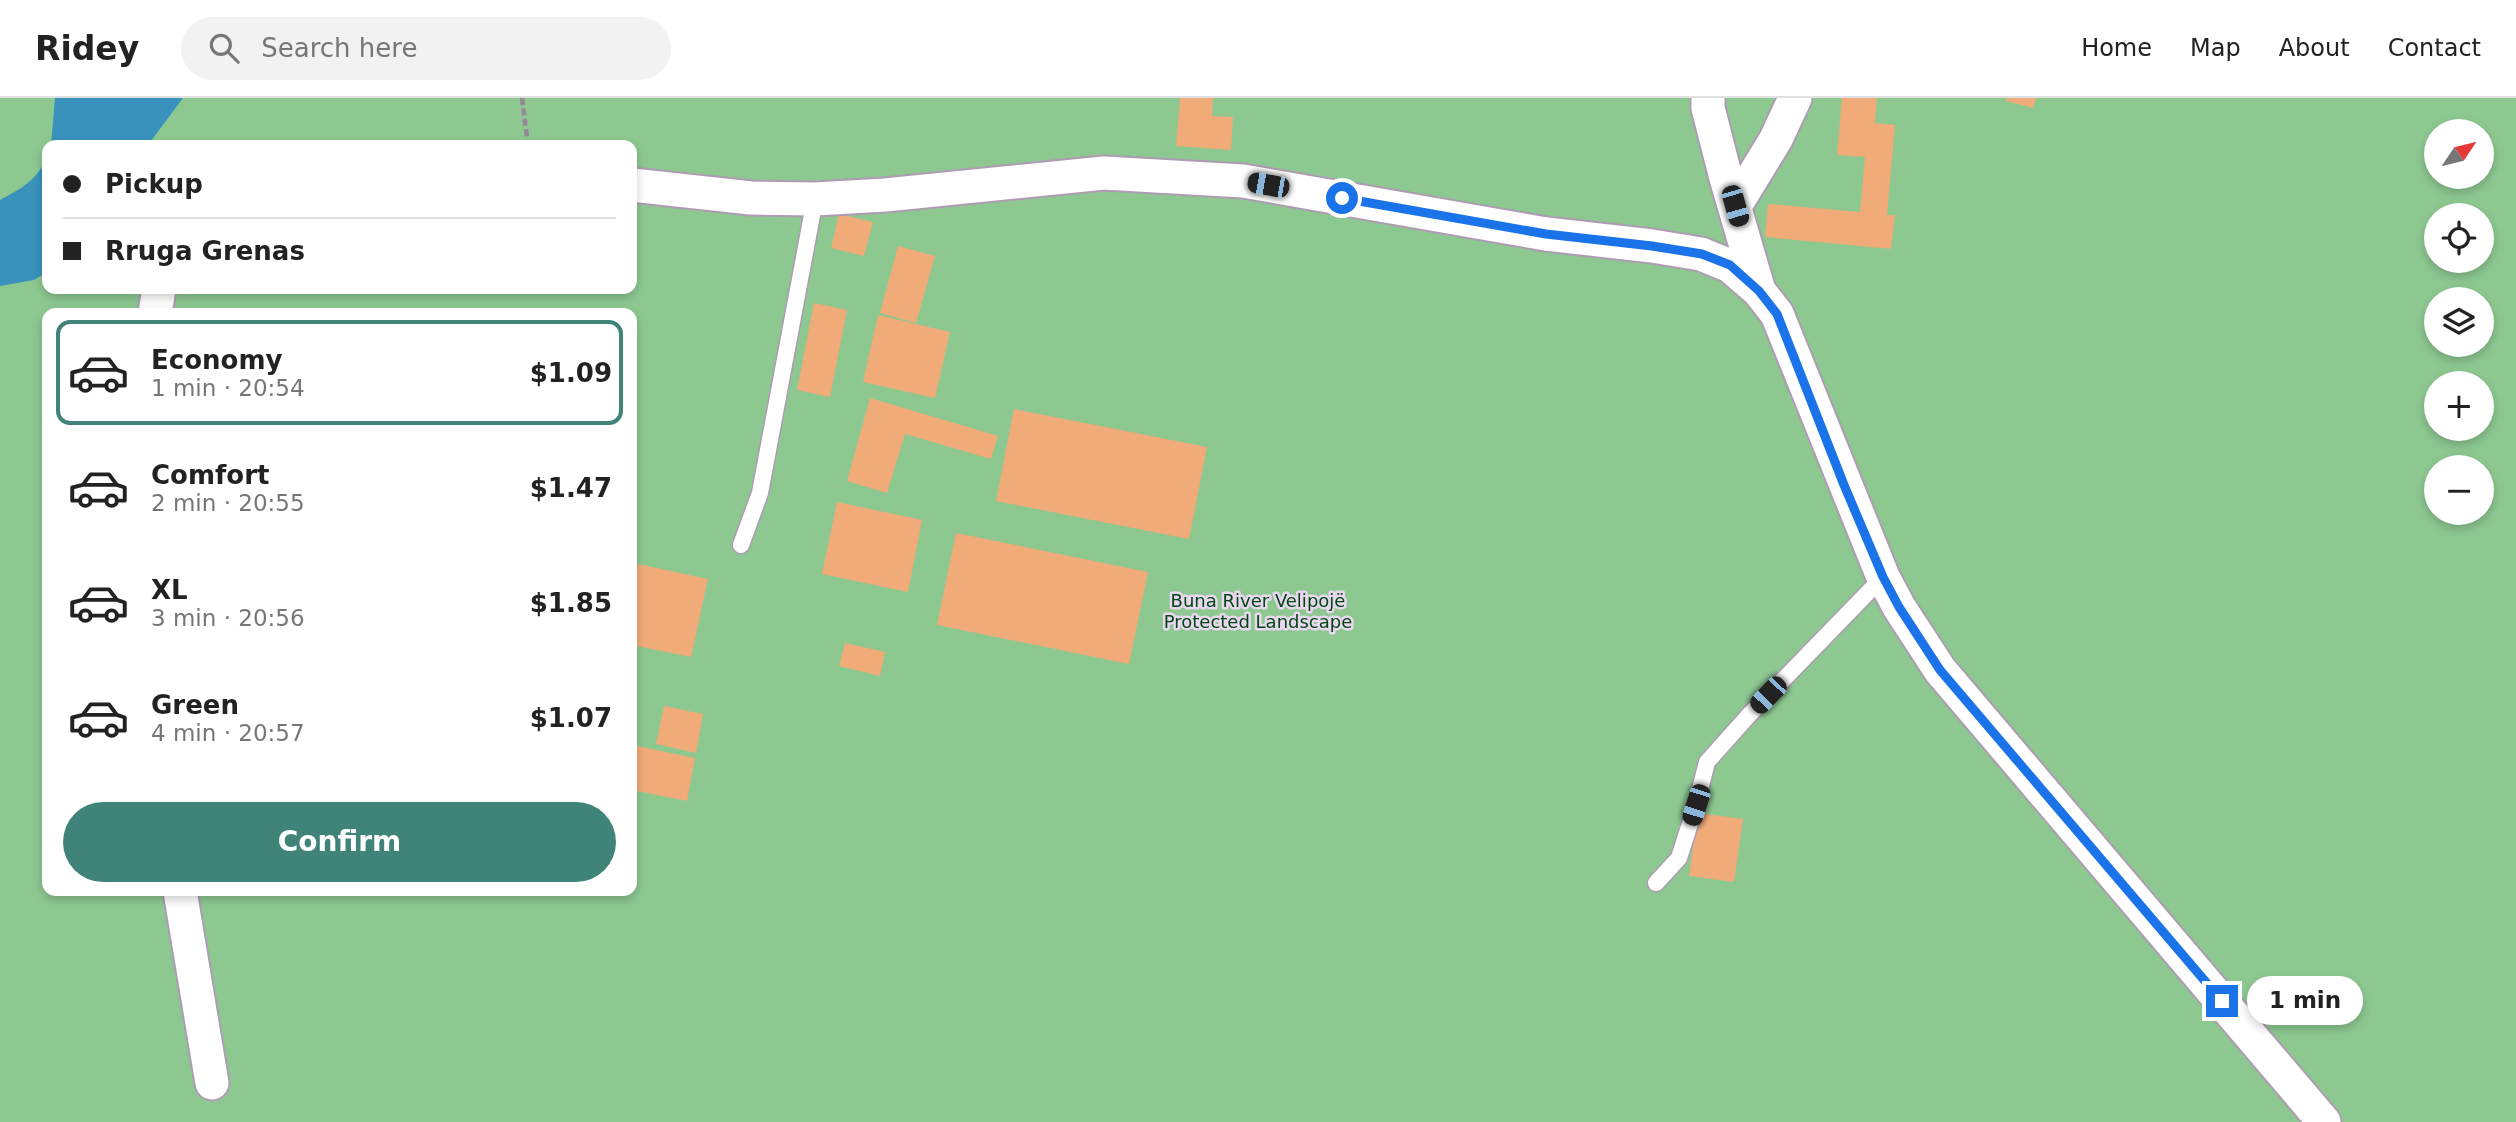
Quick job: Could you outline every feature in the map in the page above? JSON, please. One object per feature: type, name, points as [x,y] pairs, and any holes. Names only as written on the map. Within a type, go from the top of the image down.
[{"type":"street","points":[[1709,98],[1714,131],[1759,291]]},
{"type":"street","points":[[1735,206],[1776,139],[1795,98]]},
{"type":"street","points":[[637,186],[751,198],[815,199],[885,195],[1104,173],[1243,181],[1546,234],[1702,254],[1730,265],[1759,291],[1777,314],[1883,577],[1905,618],[1940,670],[2324,1122]]},
{"type":"street","points":[[181,896],[212,1083]]},
{"type":"lane","points":[[740,545],[760,494],[815,199]]},
{"type":"lane","points":[[1656,883],[1679,858],[1707,762],[1883,577]]},
{"type":"path","points":[[522,98],[527,140]]},
{"type":"green space","name":"Buna River Velipojë Protected Landscape","points":[[0,98],[2516,98],[2516,1122],[0,1122]]},
{"type":"water","points":[[55,98],[183,98],[152,140],[51,140]]},
{"type":"water","points":[[42,166],[42,275],[34,280],[0,286],[0,200],[22,187]]},
{"type":"building","points":[[1180,98],[1213,98],[1212,116],[1233,117],[1231,150],[1176,146]]},
{"type":"building","points":[[1842,98],[1877,98],[1875,123],[1895,125],[1887,215],[1895,215],[1891,249],[1765,237],[1768,204],[1860,212],[1865,157],[1837,155]]},
{"type":"building","points":[[2007,98],[2036,98],[2033,108],[2006,101]]},
{"type":"building","points":[[839,214],[873,222],[864,256],[831,248]]},
{"type":"building","points":[[898,246],[935,256],[916,323],[880,313]]},
{"type":"building","points":[[814,303],[847,310],[830,397],[797,390]]},
{"type":"building","points":[[878,315],[950,332],[935,398],[863,382]]},
{"type":"building","points":[[870,398],[998,436],[991,459],[905,434],[887,493],[847,481]]},
{"type":"building","points":[[1014,409],[1207,447],[1189,539],[996,501]]},
{"type":"building","points":[[837,502],[922,520],[908,592],[822,574]]},
{"type":"building","points":[[956,533],[1148,572],[1129,664],[937,625]]},
{"type":"building","points":[[638,564],[708,579],[691,657],[637,646]]},
{"type":"building","points":[[845,643],[885,652],[880,676],[839,666]]},
{"type":"building","points":[[664,706],[703,714],[696,753],[656,744]]},
{"type":"building","points":[[637,746],[695,758],[687,801],[637,791]]},
{"type":"building","points":[[1698,813],[1743,819],[1734,882],[1689,876]]},
{"type":"route","points":[[1342,198],[1546,234],[1702,254],[1730,265],[1759,291],[1777,314],[1883,577],[1919,639],[1940,670],[2222,1001]]}]
